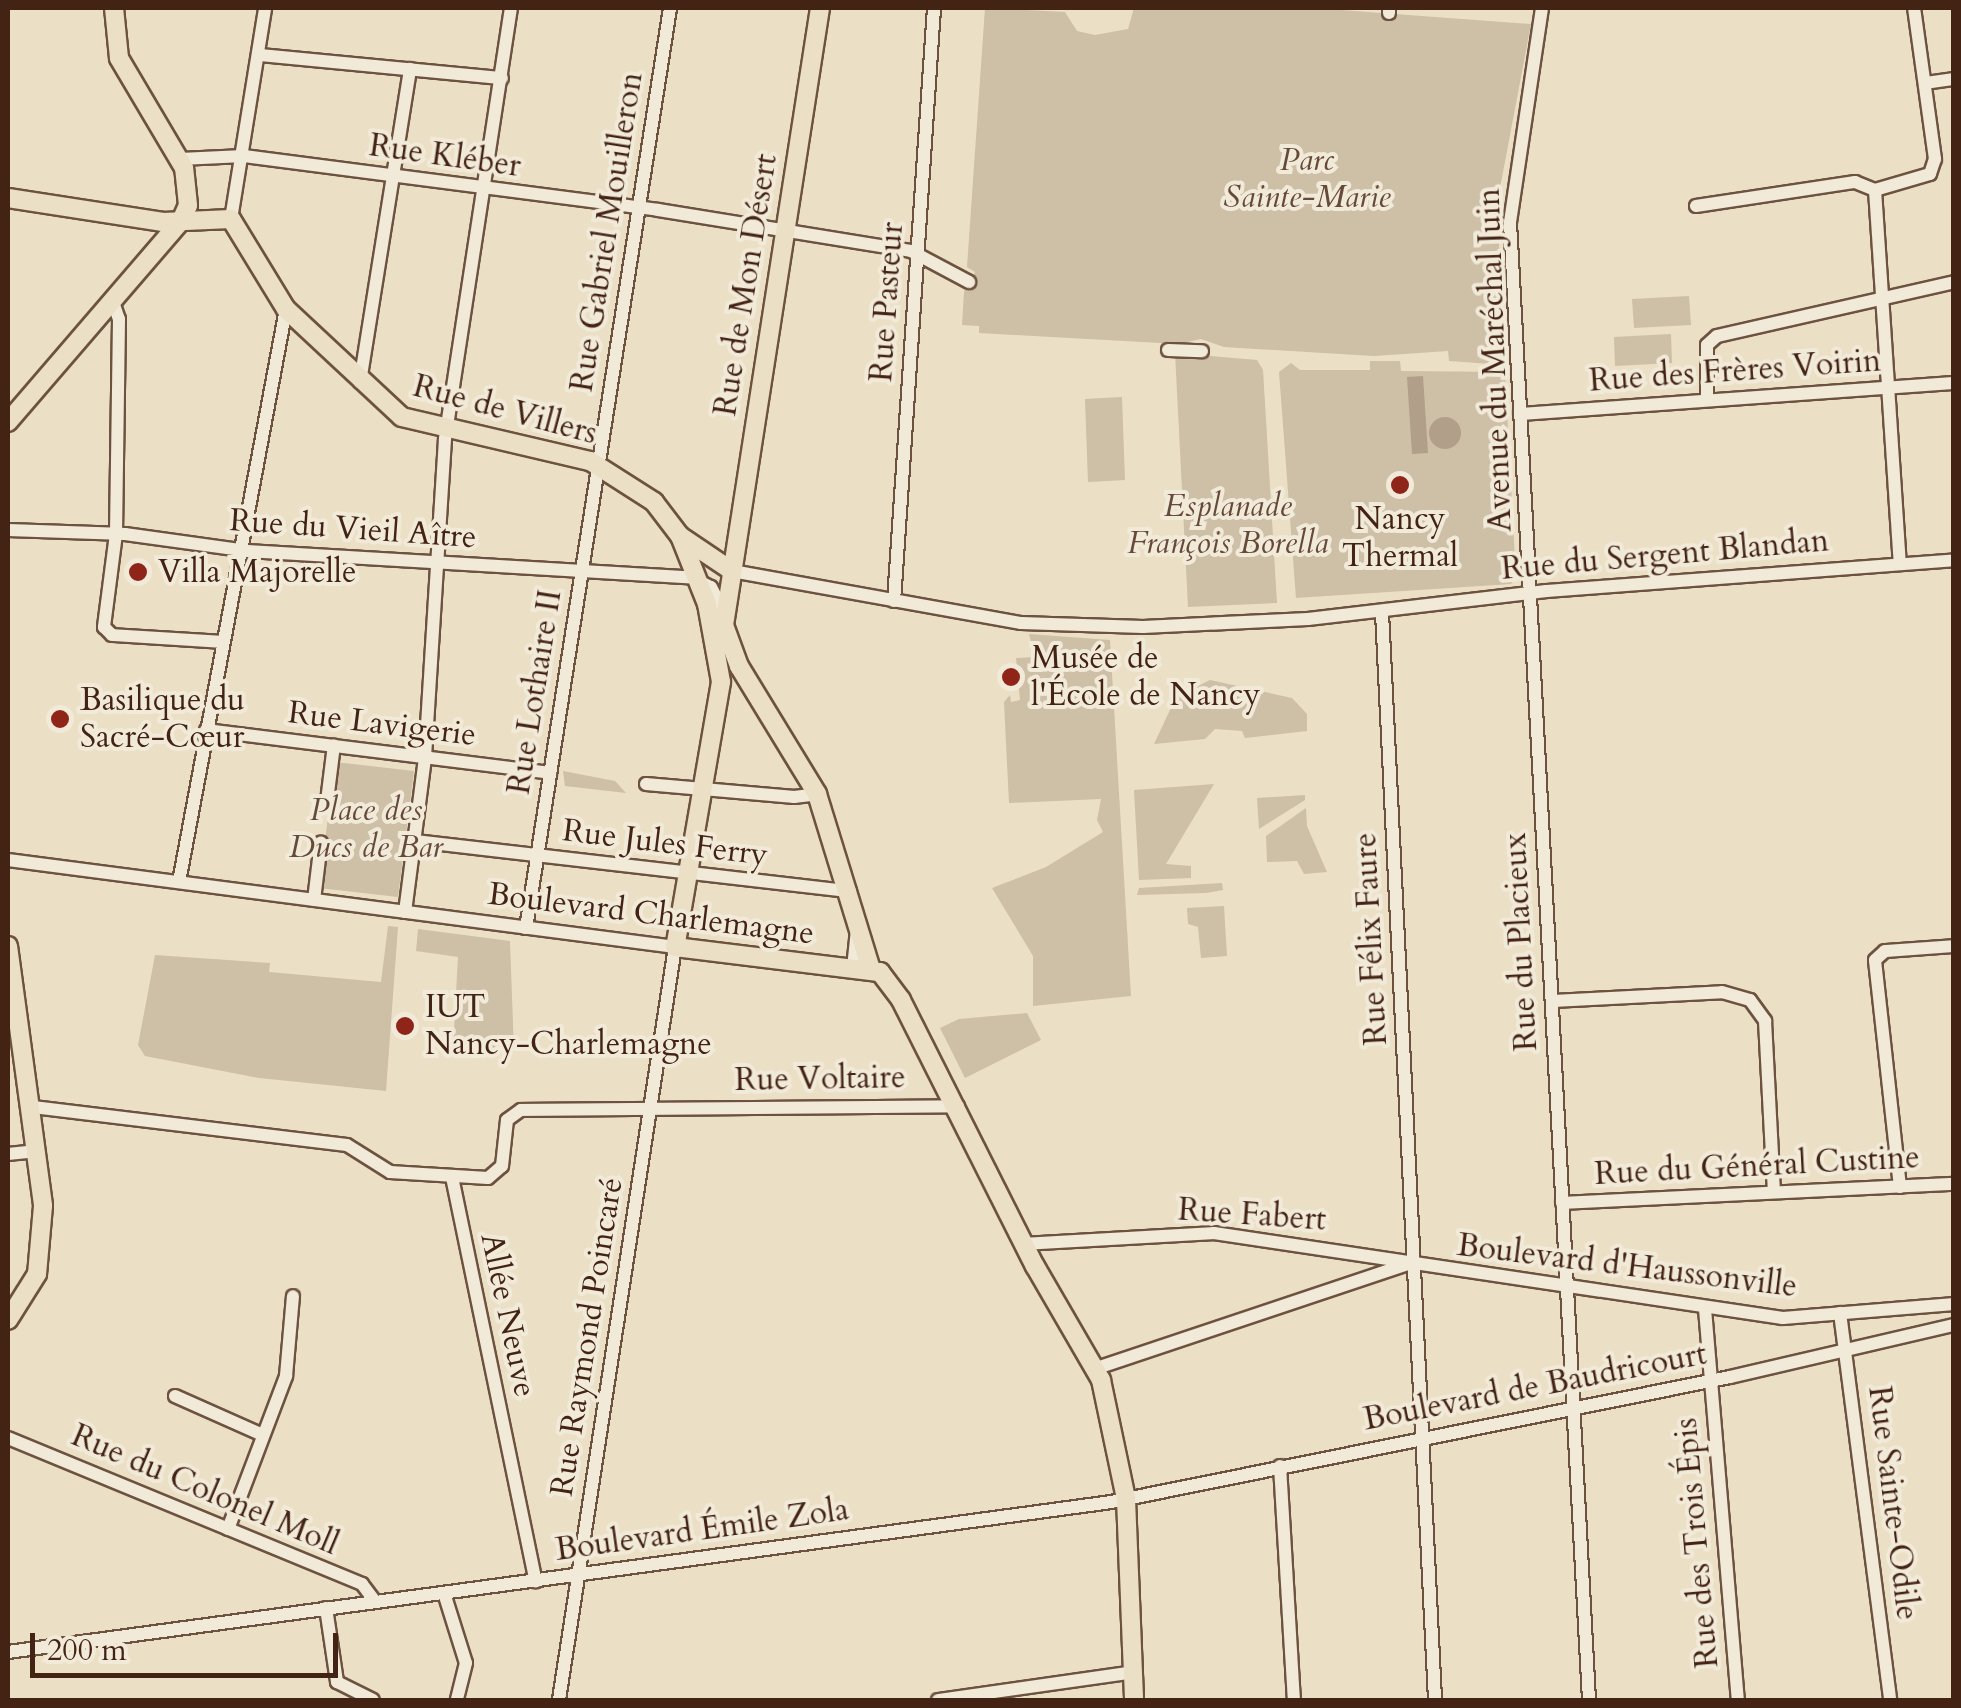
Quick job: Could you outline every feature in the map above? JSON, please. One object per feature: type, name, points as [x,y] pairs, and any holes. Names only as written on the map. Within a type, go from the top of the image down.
[{"type":"main road","points":[[10,412],[181,221],[190,186],[180,159],[120,58],[114,8]]},
{"type":"main road","name":"Rue de Mon Désert","points":[[747,680],[728,646],[724,616],[820,8]]},
{"type":"main road","points":[[8,198],[181,221],[231,220]]},
{"type":"main road","name":"Rue de Villers","points":[[231,220],[265,282],[286,309],[360,382],[402,417],[598,466],[654,502],[687,541],[732,571]]},
{"type":"main road","points":[[675,947],[720,682],[709,612],[687,541],[737,542]]},
{"type":"main road","points":[[747,680],[817,794],[858,918],[862,969],[886,977],[928,1045],[1024,1244],[1097,1368],[1126,1499],[1134,1700]]},
{"type":"main road","points":[[8,946],[13,1007],[38,1151],[40,1261],[32,1287],[8,1320]]},
{"type":"main road","name":"Boulevard Charlemagne","points":[[675,947],[862,969]]},
{"type":"street","points":[[231,220],[262,55],[265,8]]},
{"type":"street","points":[[404,912],[425,757],[447,430],[511,8]]},
{"type":"street","name":"Rue Gabriel Mouilleron","points":[[598,466],[670,8]]},
{"type":"street","name":"Rue Pasteur","points":[[894,601],[934,8]]},
{"type":"street","name":"Avenue du Maréchal Juin","points":[[1532,593],[1510,213],[1542,8]]},
{"type":"street","points":[[1696,206],[1855,182],[1875,190],[1923,178],[1934,168],[1914,8]]},
{"type":"street","points":[[262,55],[502,78]]},
{"type":"street","points":[[360,382],[410,69]]},
{"type":"street","points":[[1925,83],[1954,78]]},
{"type":"street","name":"Rue Kléber","points":[[180,159],[244,156],[786,230],[918,254],[970,282]]},
{"type":"street","points":[[1875,190],[1900,563]]},
{"type":"street","points":[[1708,400],[1710,340],[1954,282]]},
{"type":"street","points":[[112,299],[120,319],[116,534],[105,631],[222,642]]},
{"type":"street","points":[[179,882],[286,309]]},
{"type":"street","points":[[1168,350],[1202,351]]},
{"type":"street","name":"Rue des Frères Voirin","points":[[1520,414],[1954,383]]},
{"type":"street","name":"Rue Lothaire II","points":[[526,928],[598,466]]},
{"type":"street","name":"Rue du Vieil Aître","points":[[8,530],[116,534],[239,551],[696,578]]},
{"type":"street","name":"Rue du Sergent Blandan","points":[[894,601],[1080,626],[1382,612],[1532,593],[1954,560]]},
{"type":"street","points":[[732,571],[894,601]]},
{"type":"street","points":[[696,578],[711,587],[724,616]]},
{"type":"street","name":"Rue du Placieux","points":[[1532,593],[1589,1700]]},
{"type":"street","name":"Rue Félix Faure","points":[[1382,612],[1435,1700]]},
{"type":"street","points":[[720,682],[747,680]]},
{"type":"street","name":"Rue Lavigerie","points":[[206,730],[550,773]]},
{"type":"street","points":[[327,801],[334,745]]},
{"type":"street","points":[[646,784],[817,794]]},
{"type":"street","name":"Rue Jules Ferry","points":[[415,841],[850,891]]},
{"type":"street","points":[[314,900],[321,842]]},
{"type":"street","name":"Boulevard Charlemagne","points":[[8,860],[675,947]]},
{"type":"street","points":[[1900,1186],[1874,960],[1885,951],[1954,946]]},
{"type":"street","name":"Rue Raymond Poincaré","points":[[559,1700],[675,947]]},
{"type":"street","points":[[1553,1001],[1722,992],[1750,1000],[1765,1021],[1774,1192]]},
{"type":"street","name":"Rue Voltaire","points":[[33,1107],[347,1144],[376,1165],[452,1177],[499,1174],[514,1112],[958,1106]]},
{"type":"street","points":[[8,1154],[38,1151]]},
{"type":"street","name":"Allée Neuve","points":[[452,1177],[536,1581]]},
{"type":"street","name":"Rue du Général Custine","points":[[1562,1203],[1954,1184]]},
{"type":"street","name":"Rue Fabert","points":[[1024,1244],[1214,1233],[1414,1262]]},
{"type":"street","points":[[1358,1281],[1370,1272],[1373,1254]]},
{"type":"street","points":[[1097,1368],[1414,1262]]},
{"type":"street","name":"Boulevard d'Haussonville","points":[[1414,1262],[1705,1309],[1797,1318],[1954,1304]]},
{"type":"street","points":[[228,1529],[286,1376],[293,1296]]},
{"type":"street","name":"Rue des Trois Épis","points":[[1705,1309],[1738,1700]]},
{"type":"street","name":"Rue Sainte-Odile","points":[[1840,1313],[1890,1700]]},
{"type":"street","name":"Boulevard de Baudricourt","points":[[1126,1499],[1573,1404],[1710,1380],[1954,1325]]},
{"type":"street","points":[[175,1396],[263,1435]]},
{"type":"street","name":"Rue du Colonel Moll","points":[[8,1438],[362,1584],[375,1601]]},
{"type":"street","points":[[1280,1466],[1294,1700]]},
{"type":"street","name":"Boulevard Émile Zola","points":[[8,1652],[213,1624],[259,1623],[326,1608],[1126,1499]]},
{"type":"street","points":[[444,1593],[466,1663],[457,1700]]},
{"type":"street","points":[[326,1608],[337,1682],[373,1700]]},
{"type":"street","points":[[938,1700],[1134,1672]]},
{"type":"green space","name":"Parc Sainte-Marie","points":[[985,8],[1065,12],[1077,31],[1095,35],[1128,29],[1134,8],[1314,8],[1531,24],[1497,204],[1505,365],[1449,361],[1448,351],[1374,356],[1224,347],[1201,339],[1178,344],[979,333],[979,326],[962,325],[964,292],[975,272],[967,267]]},
{"type":"green space","points":[[1689,296],[1691,325],[1634,328],[1632,299]]},
{"type":"green space","points":[[1671,334],[1672,363],[1615,366],[1614,337]]},
{"type":"green space","name":"Esplanade François Borella","points":[[1175,353],[1257,360],[1263,370],[1277,603],[1188,607]]},
{"type":"green space","name":"Nancy Thermal","points":[[1370,361],[1400,361],[1401,371],[1505,372],[1516,578],[1511,584],[1296,598],[1279,372],[1291,363],[1300,370],[1370,370]]},
{"type":"green space","points":[[1122,397],[1125,480],[1088,482],[1085,399]]},
{"type":"green space","points":[[1029,634],[1110,640],[1131,996],[1033,1006],[1033,956],[992,888],[1046,867],[1103,832],[1097,820],[1101,799],[1009,803],[1004,702],[1010,695],[1011,702],[1020,700],[1016,658],[1035,657]]},
{"type":"green space","points":[[1210,680],[1292,698],[1307,714],[1307,731],[1245,738],[1242,731],[1215,729],[1205,739],[1154,744],[1176,697]]},
{"type":"green space","name":"Place des Ducs de Bar","points":[[335,762],[414,771],[398,897],[319,888]]},
{"type":"green space","points":[[563,771],[615,781],[626,793],[565,786]]},
{"type":"green space","points":[[1214,784],[1166,864],[1191,866],[1191,878],[1139,880],[1134,790]]},
{"type":"green space","points":[[1305,795],[1305,800],[1259,829],[1257,798]]},
{"type":"green space","points":[[1306,808],[1307,826],[1327,872],[1304,874],[1297,861],[1267,862],[1266,836]]},
{"type":"green space","points":[[1222,883],[1223,890],[1206,893],[1137,895],[1139,888]]},
{"type":"green space","points":[[1224,906],[1227,956],[1201,958],[1198,927],[1188,924],[1187,908]]},
{"type":"green space","points":[[388,926],[398,927],[386,1091],[259,1078],[145,1056],[138,1045],[155,955],[270,963],[269,972],[381,982]]},
{"type":"green space","points":[[418,929],[510,941],[514,1052],[453,1049],[458,957],[416,951]]},
{"type":"green space","points":[[1027,1013],[1041,1040],[965,1078],[940,1028],[959,1019]]},
{"type":"shaded area","points":[[1423,376],[1428,453],[1412,454],[1407,377]]},
{"type":"shaded area","points":[[1445,417],[1456,422],[1461,433],[1456,444],[1445,449],[1434,444],[1429,433],[1434,422]]},
{"type":"place","name":"Nancy Thermal","points":[[1400,485]]},
{"type":"place","name":"Villa Majorelle","points":[[138,572]]},
{"type":"place","name":"Musée de l'École de Nancy","points":[[1011,677]]},
{"type":"place","name":"Basilique du Sacré-Cœur","points":[[60,719]]},
{"type":"place","name":"IUT Nancy-Charlemagne","points":[[405,1026]]}]
